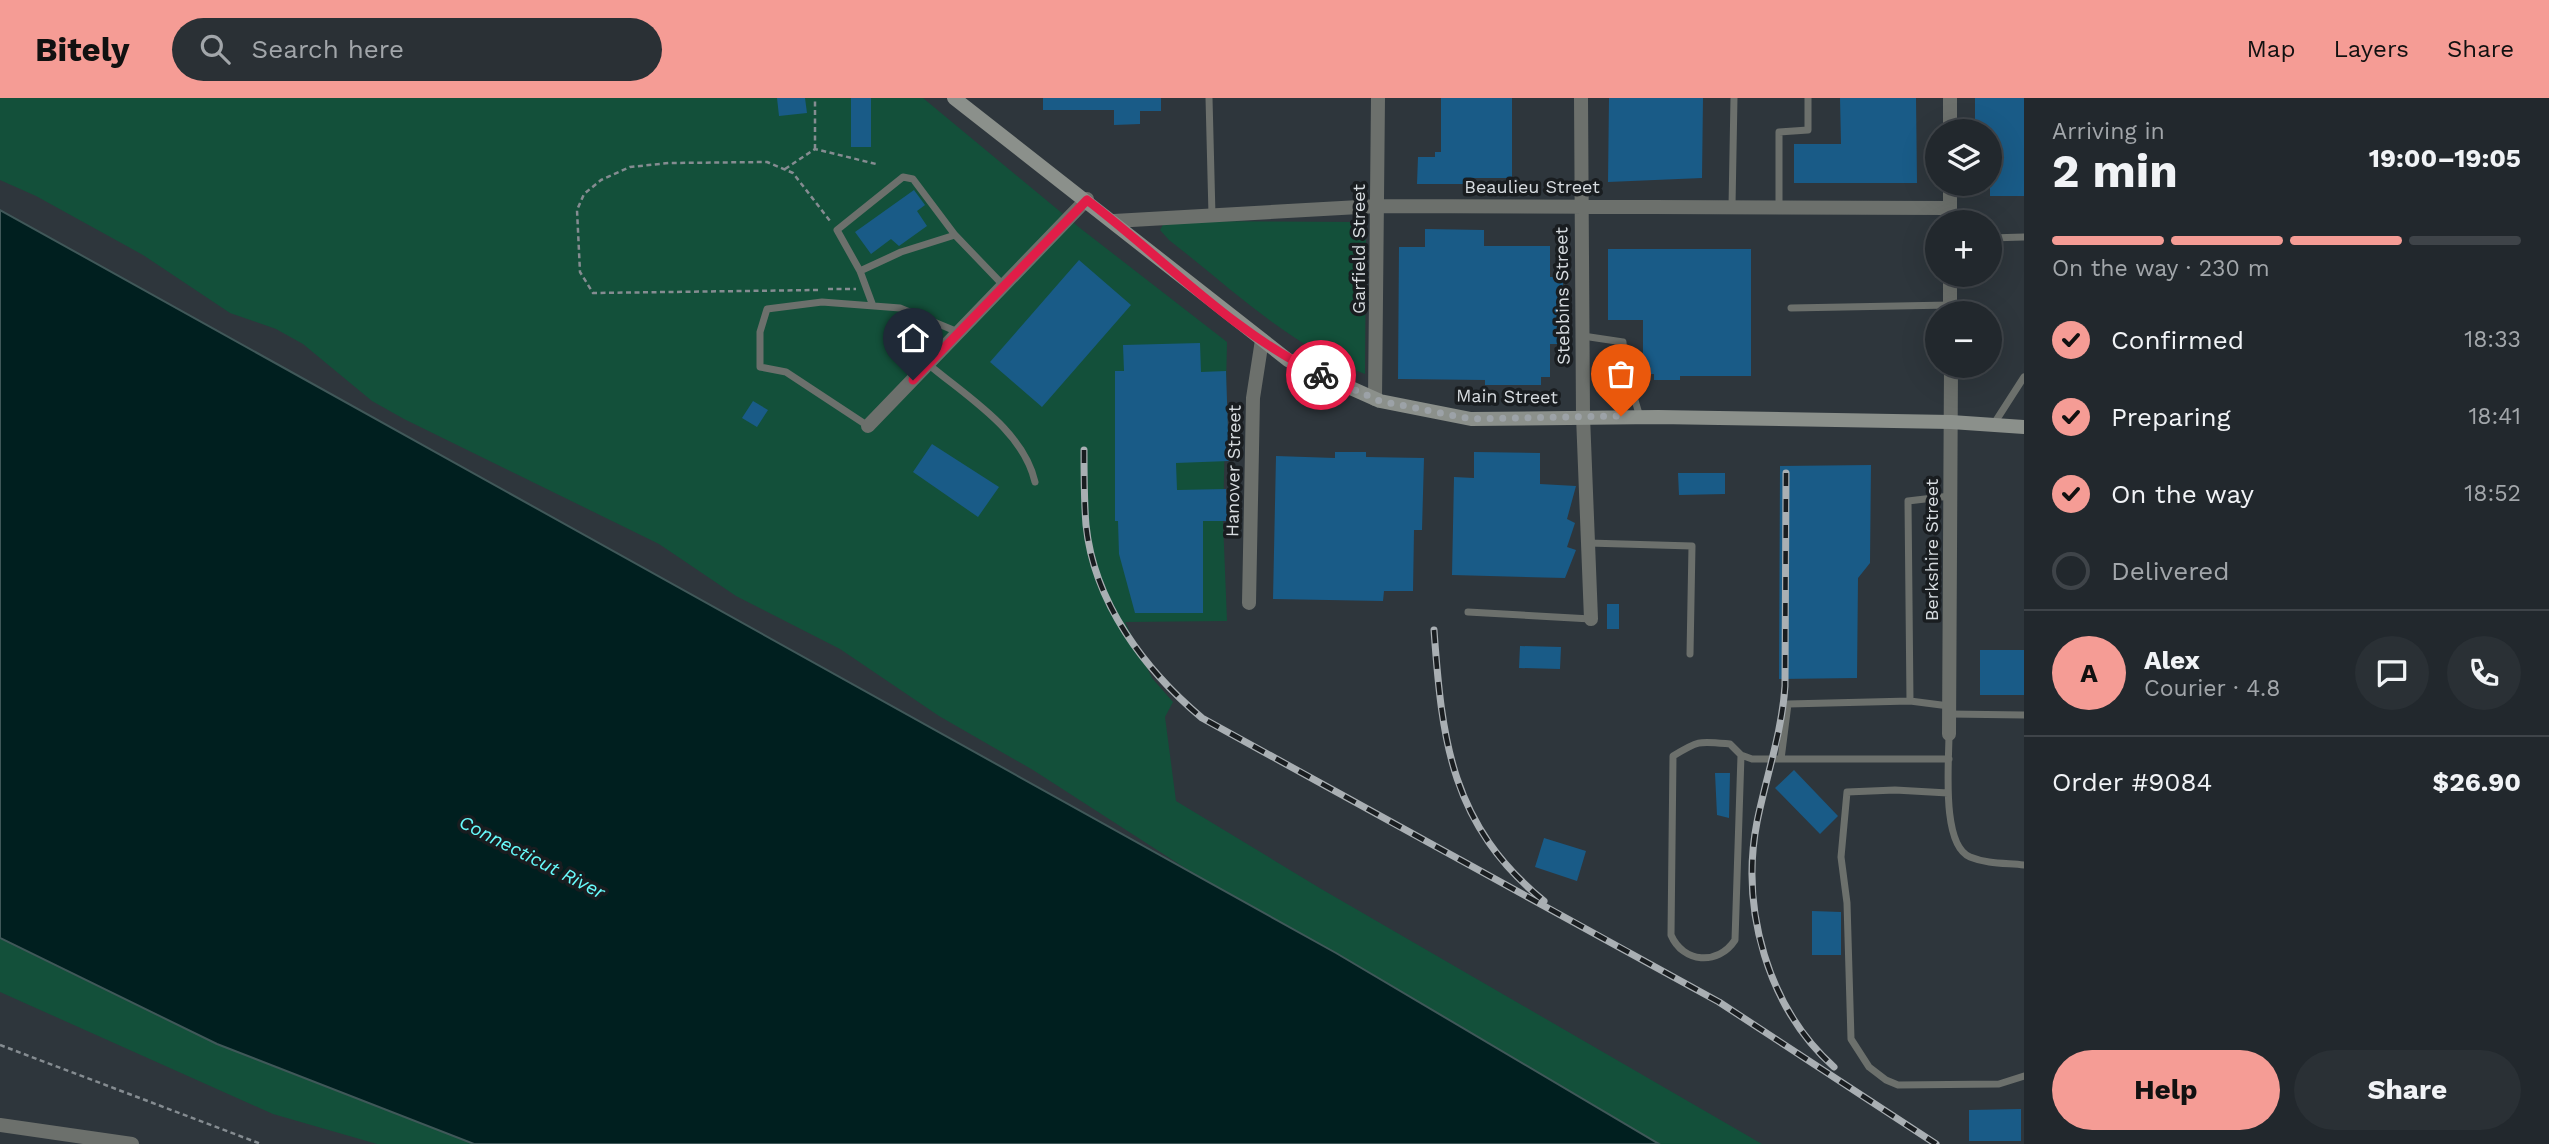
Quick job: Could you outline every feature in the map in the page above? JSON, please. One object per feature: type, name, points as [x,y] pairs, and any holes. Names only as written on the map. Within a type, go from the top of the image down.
[{"type":"main road","name":"Main Street","points":[[954,98],[1288,360],[1375,399],[1471,419],[1583,416],[1951,422],[2024,427]]},
{"type":"main road","name":"Main Street","points":[[1951,422],[2024,418]]},
{"type":"street","name":"Garfield Street","points":[[1375,399],[1378,98]]},
{"type":"street","name":"Stebbins Street","points":[[1581,98],[1583,416],[1591,619]]},
{"type":"street","points":[[1950,98],[1950,119]]},
{"type":"street","points":[[868,426],[1087,200]]},
{"type":"street","name":"Beaulieu Street","points":[[1114,221],[1377,206],[1732,206],[1925,214]]},
{"type":"street","name":"Hanover Street","points":[[1249,604],[1253,398],[1262,340]]},
{"type":"street","name":"Berkshire Street","points":[[1949,734],[1951,378]]},
{"type":"street","points":[[0,1125],[132,1144]]},
{"type":"lane","points":[[1209,98],[1212,216]]},
{"type":"lane","points":[[1732,206],[1734,98]]},
{"type":"lane","points":[[1779,207],[1779,132],[1808,130],[1808,98]]},
{"type":"lane","points":[[873,306],[860,271],[837,230],[903,177],[913,179],[955,235],[1003,285]]},
{"type":"lane","points":[[860,271],[901,252],[955,235]]},
{"type":"lane","points":[[2002,238],[2024,237]]},
{"type":"lane","points":[[868,426],[786,372],[760,367],[760,332],[767,309],[822,302],[900,308],[959,332]]},
{"type":"lane","points":[[1791,308],[1925,309]]},
{"type":"lane","points":[[1582,336],[1623,342],[1626,386],[1634,397],[1640,417]]},
{"type":"lane","points":[[928,364],[993,418],[1030,462],[1035,482]]},
{"type":"lane","points":[[1997,419],[2024,377]]},
{"type":"lane","points":[[1910,701],[1908,501],[1951,496]]},
{"type":"lane","points":[[1588,542],[1692,546],[1690,654]]},
{"type":"lane","points":[[1468,612],[1591,619]]},
{"type":"lane","points":[[1781,759],[1788,704],[1910,701],[1949,710],[2024,716]]},
{"type":"lane","points":[[1949,734],[1948,793],[1955,844],[1968,856],[1985,862],[2024,865]]},
{"type":"lane","points":[[1741,755],[1735,940],[1720,955],[1697,958],[1681,950],[1671,935],[1673,756],[1690,743],[1705,742],[1730,744],[1741,755],[1752,759],[1949,759]]},
{"type":"lane","points":[[1948,793],[1895,790],[1847,792],[1841,857],[1847,903],[1852,1039],[1870,1067],[1886,1080],[1898,1085],[1999,1084],[2024,1076]]},
{"type":"path","points":[[815,98],[815,149]]},
{"type":"path","points":[[785,169],[815,149],[876,164]]},
{"type":"path","points":[[837,230],[793,173],[767,162],[669,163],[630,167],[601,180],[584,194],[578,210],[580,272],[584,283],[593,293],[866,289]]},
{"type":"path","points":[[0,1045],[261,1144]]},
{"type":"green space","points":[[0,98],[923,98],[1080,228],[1227,342],[1223,521],[1227,621],[1125,622],[1152,678],[1173,702],[1165,717],[1176,801],[1323,890],[1762,1144],[1655,1144],[1185,868],[1033,770],[939,716],[840,649],[736,596],[659,544],[372,401],[303,344],[276,329],[230,313],[143,255],[36,196],[0,180]]},
{"type":"green space","points":[[1165,221],[1359,222],[1366,228],[1365,374],[1312,348],[1262,315],[1169,240],[1160,230]]},
{"type":"green space","points":[[0,938],[217,1044],[474,1144],[377,1144],[273,1114],[0,992]]},
{"type":"water","name":"Connecticut River","points":[[0,210],[1336,953],[1659,1144],[474,1144],[217,1044],[0,938]]},
{"type":"building","points":[[777,98],[805,98],[807,113],[779,116]]},
{"type":"building","points":[[851,98],[871,98],[871,147],[851,147]]},
{"type":"building","points":[[1043,98],[1161,98],[1161,111],[1140,111],[1140,124],[1114,125],[1114,110],[1043,110]]},
{"type":"building","points":[[1441,98],[1512,98],[1512,178],[1465,178],[1465,184],[1417,184],[1418,157],[1435,157],[1435,152],[1441,152]]},
{"type":"building","points":[[1609,98],[1703,98],[1702,178],[1608,182]]},
{"type":"building","points":[[1840,98],[1916,98],[1917,183],[1794,183],[1794,144],[1841,144]]},
{"type":"building","points":[[1975,98],[2024,98],[2024,196],[2002,196],[2002,119],[1975,119]]},
{"type":"building","points":[[914,190],[925,205],[917,211],[927,226],[899,246],[891,239],[871,254],[855,232]]},
{"type":"building","points":[[1425,229],[1484,230],[1484,246],[1550,246],[1550,277],[1563,277],[1562,344],[1550,344],[1550,377],[1541,377],[1541,385],[1485,385],[1485,380],[1398,379],[1399,247],[1425,247]]},
{"type":"building","points":[[1608,249],[1751,249],[1751,376],[1680,376],[1680,380],[1654,380],[1654,374],[1643,374],[1643,320],[1608,320]]},
{"type":"building","points":[[1079,260],[1131,305],[1042,407],[990,362]]},
{"type":"building","points":[[1200,343],[1201,372],[1226,371],[1229,461],[1176,463],[1177,490],[1226,489],[1227,521],[1203,521],[1203,613],[1135,613],[1119,554],[1118,521],[1115,521],[1115,371],[1124,371],[1123,345]]},
{"type":"building","points":[[753,401],[768,410],[757,427],[742,418]]},
{"type":"building","points":[[932,444],[999,487],[978,517],[913,472]]},
{"type":"building","points":[[1335,452],[1366,452],[1366,457],[1424,458],[1422,530],[1414,530],[1413,591],[1384,591],[1383,601],[1273,599],[1276,456],[1335,458]]},
{"type":"building","points":[[1474,452],[1540,453],[1540,484],[1576,486],[1567,519],[1575,523],[1567,547],[1576,550],[1565,578],[1452,575],[1454,477],[1474,478]]},
{"type":"building","points":[[1871,465],[1870,563],[1858,578],[1857,678],[1779,679],[1780,466]]},
{"type":"building","points":[[1678,473],[1725,473],[1725,494],[1679,495]]},
{"type":"building","points":[[1607,604],[1619,604],[1619,629],[1607,629]]},
{"type":"building","points":[[1520,646],[1561,647],[1560,669],[1519,668]]},
{"type":"building","points":[[1980,650],[2024,650],[2024,695],[1980,695]]},
{"type":"building","points":[[1794,770],[1838,816],[1820,834],[1775,788]]},
{"type":"building","points":[[1715,773],[1730,773],[1729,818],[1717,815]]},
{"type":"building","points":[[1544,838],[1586,851],[1577,881],[1535,867]]},
{"type":"building","points":[[1812,911],[1841,912],[1841,955],[1812,955]]},
{"type":"building","points":[[2021,1109],[2021,1141],[1969,1141],[1969,1110]]},
{"type":"railway","points":[[1084,450],[1086,525],[1099,581],[1111,608],[1142,656],[1161,679],[1202,718],[1719,1002],[1936,1144]]},
{"type":"railway","points":[[1786,473],[1785,686],[1777,737],[1757,822],[1753,889],[1756,922],[1764,955],[1776,986],[1811,1043],[1834,1067]]},
{"type":"railway","points":[[1434,630],[1441,708],[1457,779],[1470,811],[1489,842],[1513,872],[1544,901]]},
{"type":"way so far","points":[[1321,375],[1380,401],[1471,419],[1621,416]]},
{"type":"route","points":[[913,380],[1087,200],[1226,314],[1288,360],[1321,375]]}]
